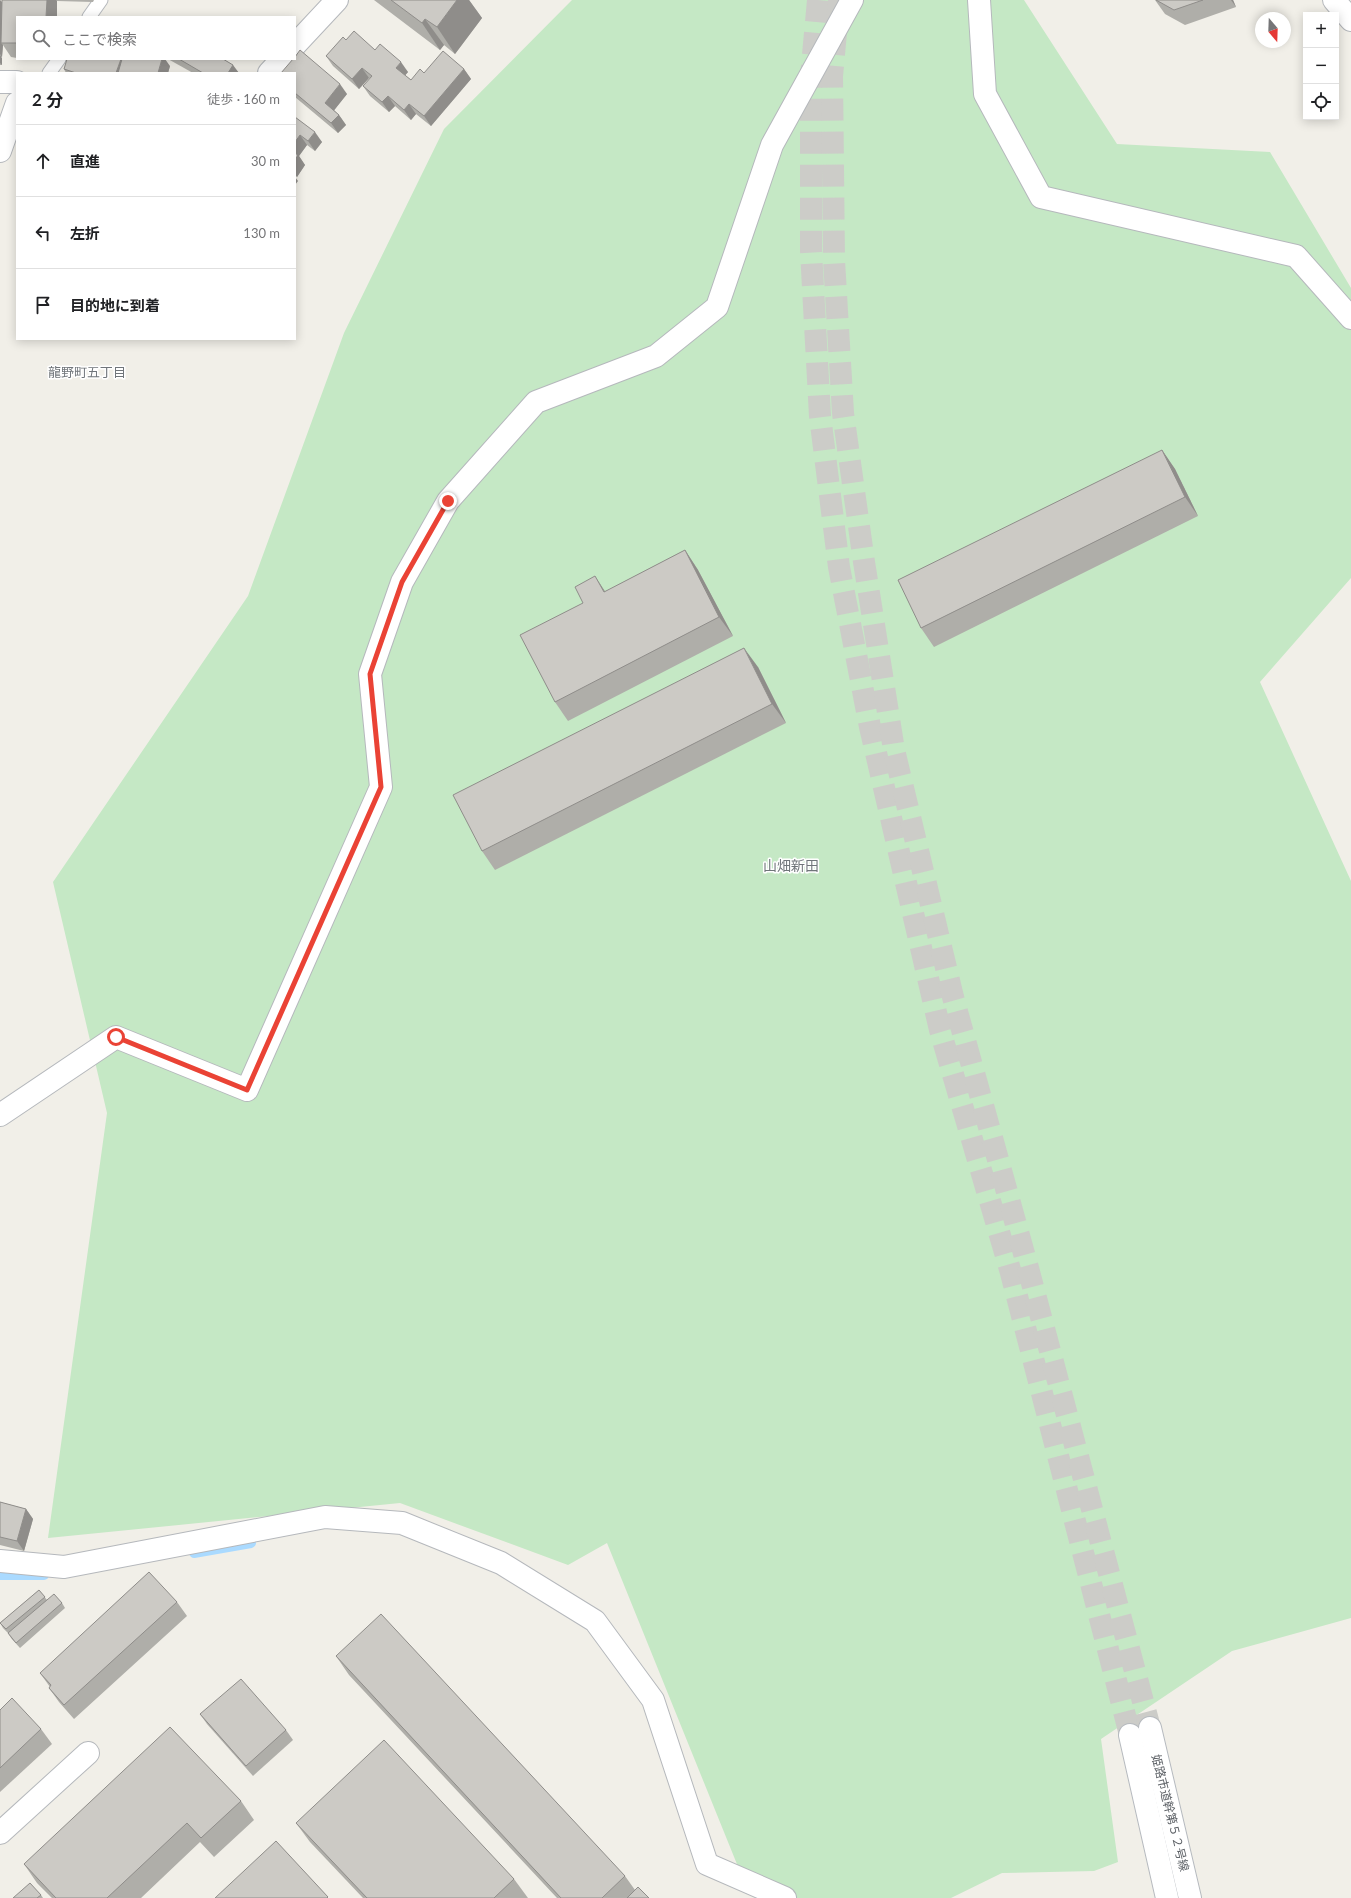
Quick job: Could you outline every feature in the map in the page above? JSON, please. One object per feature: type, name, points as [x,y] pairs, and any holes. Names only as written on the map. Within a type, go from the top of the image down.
[{"type":"street","points":[[296,44],[337,0]]},
{"type":"street","points":[[0,1114],[116,1037],[247,1090],[381,787],[370,674],[402,582],[448,501],[536,402],[656,356],[717,307],[772,145],[852,0]]},
{"type":"street","points":[[979,0],[985,94],[1041,197],[1296,256],[1351,318]]},
{"type":"street","points":[[1334,0],[1351,20]]},
{"type":"street","points":[[270,72],[281,60]]},
{"type":"street","points":[[0,82],[16,82]]},
{"type":"street","points":[[0,151],[16,106]]},
{"type":"street","points":[[0,1561],[64,1567],[325,1517],[402,1523],[501,1563],[595,1621],[653,1700],[707,1864],[785,1898]]},
{"type":"street","name":"姫路市道幹第５２号線","points":[[1167,1898],[1140,1731],[1190,1898]]},
{"type":"street","points":[[0,1833],[88,1753]]},
{"type":"lane","points":[[90,16],[101,0]]},
{"type":"lane","points":[[49,72],[58,60]]},
{"type":"green space","points":[[572,0],[1024,0],[1117,144],[1270,152],[1351,288],[1351,578],[1260,682],[1351,881],[1351,1618],[1232,1651],[1101,1739],[1118,1862],[1094,1871],[1002,1873],[951,1898],[783,1898],[743,1879],[607,1543],[568,1565],[400,1503],[48,1538],[107,1113],[53,882],[248,596],[344,333],[444,129]]},
{"type":"building","points":[[2,0],[47,0],[46,16],[16,16],[16,43],[1,43]]},
{"type":"building","points":[[391,0],[457,0],[437,27],[425,19],[422,23]]},
{"type":"building","points":[[1156,0],[1203,0],[1174,10]]},
{"type":"building","points":[[354,31],[375,50],[380,44],[401,62],[396,68],[411,80],[420,69],[424,73],[443,51],[464,69],[424,116],[409,104],[404,110],[388,96],[382,102],[363,86],[372,76],[362,68],[352,79],[326,56],[343,37],[346,40]]},
{"type":"building","points":[[300,50],[340,84],[325,103],[339,115],[331,123],[296,94],[296,72],[282,72],[292,60],[296,60],[296,56]]},
{"type":"building","points":[[67,60],[121,60],[116,72],[73,72],[64,69]]},
{"type":"building","points":[[122,60],[162,60],[158,72],[118,72]]},
{"type":"building","points":[[181,60],[225,60],[233,65],[229,72],[201,72]]},
{"type":"building","points":[[296,118],[315,132],[308,141],[300,135],[296,141]]},
{"type":"building","points":[[1162,450],[1185,497],[921,628],[898,580]]},
{"type":"building","points":[[685,550],[719,617],[555,702],[520,635],[583,603],[575,587],[595,576],[604,592]]},
{"type":"building","points":[[744,648],[772,704],[482,851],[453,795]]},
{"type":"building","points":[[0,1502],[26,1509],[17,1541],[0,1537]]},
{"type":"building","points":[[149,1572],[177,1602],[64,1705],[49,1688],[51,1685],[40,1673]]},
{"type":"building","points":[[39,1590],[45,1597],[6,1629],[0,1623]]},
{"type":"building","points":[[54,1594],[62,1603],[16,1643],[8,1633]]},
{"type":"building","points":[[381,1614],[625,1876],[602,1898],[561,1898],[336,1656]]},
{"type":"building","points":[[241,1679],[286,1730],[246,1766],[200,1714]]},
{"type":"building","points":[[12,1698],[41,1729],[0,1768],[0,1710]]},
{"type":"building","points":[[170,1727],[241,1801],[201,1838],[187,1823],[107,1898],[56,1898],[24,1864]]},
{"type":"building","points":[[384,1740],[514,1879],[494,1898],[367,1898],[296,1823]]},
{"type":"building","points":[[276,1841],[328,1897],[327,1898],[215,1898]]},
{"type":"building","points":[[30,1883],[41,1895],[37,1898],[13,1898]]},
{"type":"building","points":[[638,1887],[649,1898],[627,1898]]},
{"type":"waterway","points":[[194,1553],[251,1543]]},
{"type":"waterway","points":[[0,1575],[44,1575]]},
{"type":"tunnel","points":[[818,0],[811,77],[811,251],[820,416],[839,567],[870,727],[940,1030],[1011,1273],[1130,1735]]},
{"type":"tunnel","points":[[839,0],[832,76],[834,260],[843,413],[864,562],[894,750],[953,997],[1028,1268],[1150,1728]]},
{"type":"district","name":"龍野町五丁目","points":[[87,372]]},
{"type":"district","name":"山畑新田","points":[[791,866]]},
{"type":"route","points":[[116,1037],[247,1090],[381,787],[370,674],[402,582],[448,501]]}]
